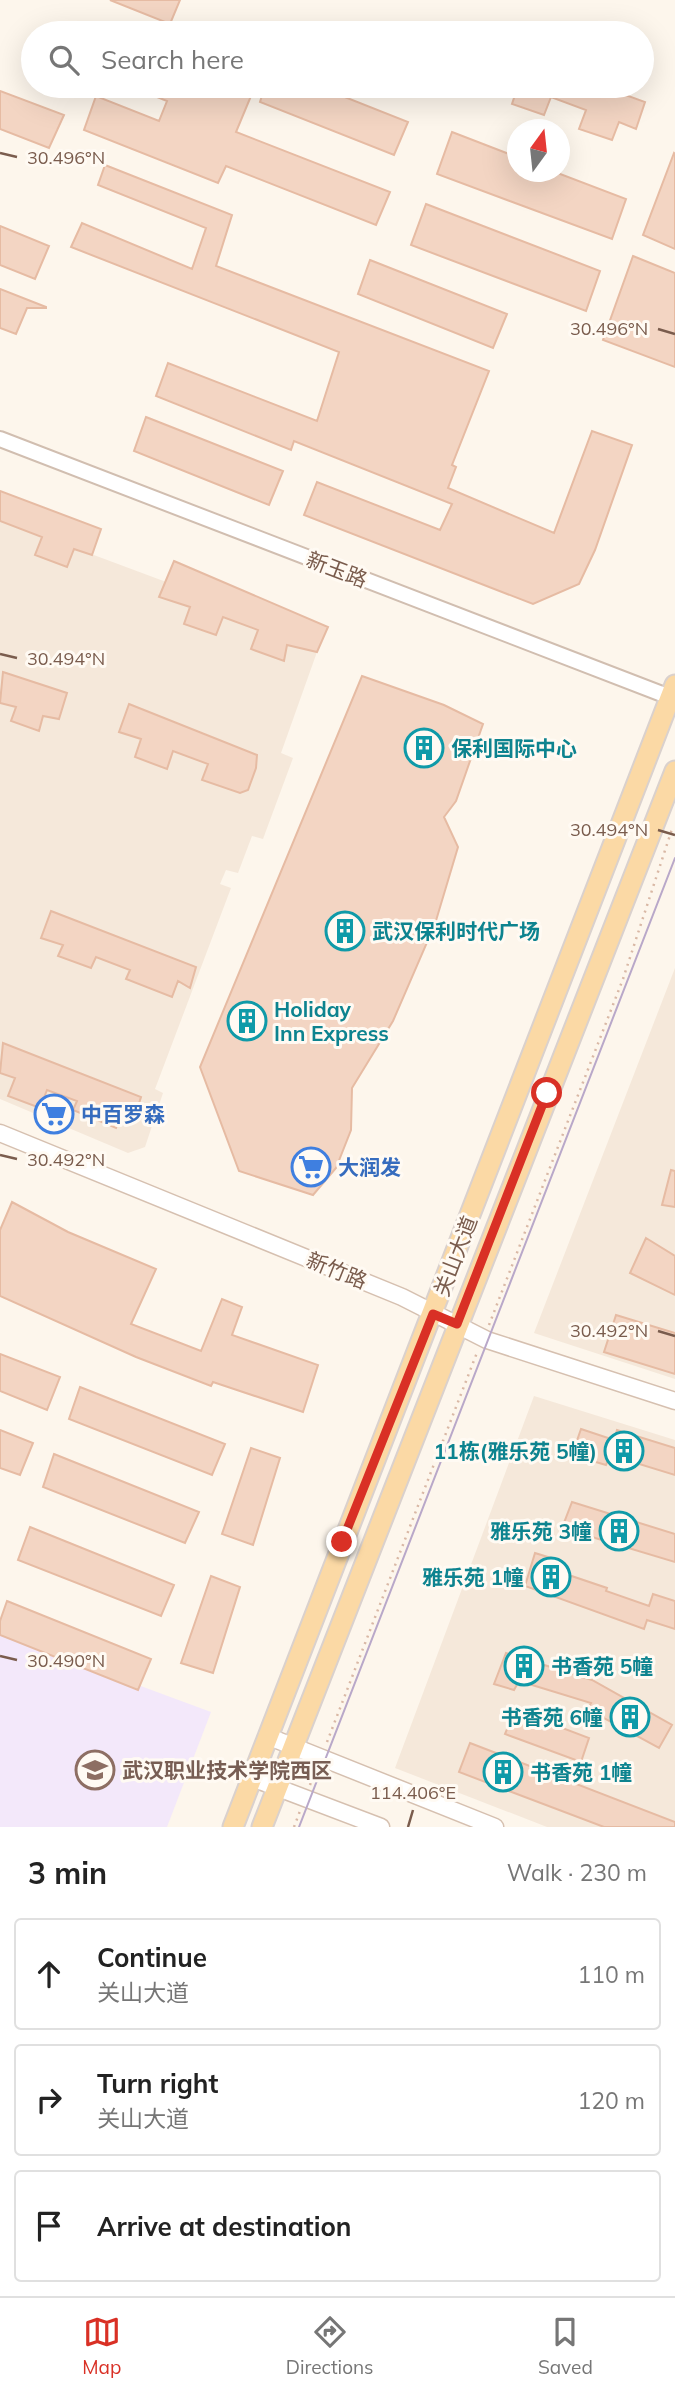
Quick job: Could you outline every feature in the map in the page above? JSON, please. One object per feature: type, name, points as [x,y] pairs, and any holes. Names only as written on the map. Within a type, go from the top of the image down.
[{"type":"main road","name":"关山大道","points":[[233,1827],[673,694]]},
{"type":"main road","name":"关山大道","points":[[262,1827],[675,771]]},
{"type":"main road","name":"新竹路","points":[[0,1133],[402,1297],[492,1342],[675,1401]]},
{"type":"main road","points":[[267,1737],[495,1827]]},
{"type":"main road","points":[[252,1778],[382,1827]]},
{"type":"street","name":"新玉路","points":[[0,439],[673,694]]},
{"type":"shaded area","points":[[0,520],[314,637],[309,650],[317,652],[281,753],[293,758],[263,839],[252,836],[238,873],[226,870],[220,884],[231,888],[155,1089],[163,1093],[145,1147],[128,1153],[0,1099]]},
{"type":"shaded area","points":[[675,968],[675,1379],[534,1333]]},
{"type":"shaded area","points":[[534,1396],[675,1440],[675,1827],[547,1827],[395,1768]]},
{"type":"shaded area","name":"武汉职业技术学院西区","points":[[0,1634],[211,1712],[167,1827],[0,1827]]},
{"type":"building","points":[[110,0],[180,0],[171,21],[162,21]]},
{"type":"building","points":[[0,91],[64,115],[49,148],[0,129]]},
{"type":"building","points":[[95,98],[159,121],[167,101],[160,98],[250,98],[236,132],[390,192],[376,225],[226,166],[218,183],[84,130]]},
{"type":"building","points":[[261,98],[347,98],[408,122],[394,155],[260,102]]},
{"type":"building","points":[[514,98],[551,98],[544,115],[512,104]]},
{"type":"building","points":[[554,98],[634,98],[645,102],[636,129],[619,122],[612,140],[579,129],[586,110]]},
{"type":"building","points":[[452,132],[507,153],[507,182],[570,182],[570,178],[626,199],[612,239],[437,174]]},
{"type":"building","points":[[675,154],[675,249],[643,235]]},
{"type":"building","points":[[105,165],[232,215],[216,266],[489,371],[452,465],[456,467],[448,488],[554,533],[592,431],[632,445],[595,550],[579,584],[533,604],[304,515],[317,482],[440,530],[452,504],[294,441],[291,450],[156,396],[168,363],[317,421],[339,352],[71,247],[82,223],[192,269],[206,228],[98,185]]},
{"type":"building","points":[[426,204],[600,271],[586,311],[411,245]]},
{"type":"building","points":[[0,226],[49,246],[35,279],[0,265]]},
{"type":"building","points":[[633,256],[675,273],[675,367],[603,340]]},
{"type":"building","points":[[370,260],[507,314],[493,348],[358,294]]},
{"type":"building","points":[[0,289],[46,308],[27,308],[16,334],[0,328]]},
{"type":"building","points":[[146,417],[283,471],[269,505],[134,451]]},
{"type":"building","points":[[0,491],[101,529],[92,555],[74,549],[67,567],[35,555],[42,537],[0,521]]},
{"type":"building","points":[[174,561],[328,627],[317,652],[287,645],[284,661],[251,649],[258,630],[223,617],[216,635],[184,624],[190,607],[159,597]]},
{"type":"building","points":[[3,672],[67,693],[59,719],[43,716],[39,731],[11,721],[16,707],[0,703]]},
{"type":"building","name":"武汉保利时代广场","points":[[362,676],[444,705],[483,724],[456,801],[444,817],[458,847],[435,924],[393,1021],[352,1088],[351,1130],[336,1168],[313,1195],[239,1171],[200,1067]]},
{"type":"building","points":[[129,704],[257,755],[256,768],[248,790],[240,793],[202,780],[208,764],[173,751],[167,769],[135,757],[141,739],[119,732]]},
{"type":"building","points":[[51,911],[196,967],[190,988],[178,981],[172,997],[126,979],[130,970],[96,957],[91,968],[58,956],[63,945],[41,938]]},
{"type":"building","points":[[3,1043],[141,1097],[134,1119],[120,1115],[116,1128],[73,1110],[77,1101],[47,1090],[40,1108],[8,1096],[15,1078],[0,1073]]},
{"type":"building","points":[[671,1170],[675,1171],[675,1207],[662,1205]]},
{"type":"building","points":[[12,1202],[68,1232],[156,1269],[131,1324],[201,1351],[222,1299],[242,1307],[232,1335],[318,1365],[303,1412],[213,1382],[211,1386],[136,1357],[0,1296],[0,1230]]},
{"type":"building","points":[[646,1238],[675,1256],[675,1295],[630,1273]]},
{"type":"building","points":[[616,1315],[675,1333],[675,1374],[604,1352]]},
{"type":"building","points":[[0,1354],[60,1377],[47,1410],[0,1391]]},
{"type":"building","points":[[80,1387],[225,1444],[212,1475],[69,1419]]},
{"type":"building","name":"11栋(雅乐苑 5幢)","points":[[581,1429],[614,1440],[617,1430],[675,1448],[675,1475],[610,1455],[606,1465],[572,1455]]},
{"type":"building","points":[[0,1430],[33,1443],[20,1475],[0,1468]]},
{"type":"building","points":[[251,1448],[280,1458],[253,1545],[222,1534]]},
{"type":"building","points":[[54,1454],[199,1512],[185,1543],[43,1487]]},
{"type":"building","name":"雅乐苑 3幢","points":[[572,1502],[675,1534],[675,1562],[562,1528]]},
{"type":"building","points":[[30,1527],[174,1585],[161,1616],[18,1560]]},
{"type":"building","points":[[535,1553],[551,1558],[548,1568],[649,1606],[653,1594],[675,1601],[675,1629],[647,1620],[644,1629],[525,1586]]},
{"type":"building","points":[[211,1576],[240,1587],[213,1673],[181,1663]]},
{"type":"building","points":[[7,1601],[151,1659],[138,1690],[0,1635],[0,1621]]},
{"type":"building","points":[[506,1653],[592,1680],[672,1725],[659,1748],[587,1709],[591,1703],[519,1681],[514,1690],[494,1684]]},
{"type":"building","points":[[515,1710],[589,1738],[581,1762],[505,1734]]},
{"type":"building","points":[[470,1743],[675,1822],[675,1827],[604,1827],[459,1772]]},
{"type":"tram line","points":[[299,1827],[675,858]]},
{"type":"place","name":"保利国际中心","points":[[424,748]]},
{"type":"place","name":"武汉保利时代广场","points":[[345,931]]},
{"type":"place","name":"Holiday Inn Express","points":[[247,1021]]},
{"type":"place","name":"中百罗森","points":[[54,1114]]},
{"type":"place","name":"大润发","points":[[311,1167]]},
{"type":"place","name":"11栋(雅乐苑 5幢)","points":[[624,1451]]},
{"type":"place","name":"雅乐苑 3幢","points":[[619,1531]]},
{"type":"place","name":"雅乐苑 1幢","points":[[551,1577]]},
{"type":"place","name":"书香苑 5幢","points":[[524,1666]]},
{"type":"place","name":"书香苑 6幢","points":[[630,1717]]},
{"type":"place","name":"武汉职业技术学院西区","points":[[95,1770]]},
{"type":"place","name":"书香苑 1幢","points":[[503,1772]]},
{"type":"route","points":[[342,1542],[433,1314],[457,1324],[547,1093]]}]
